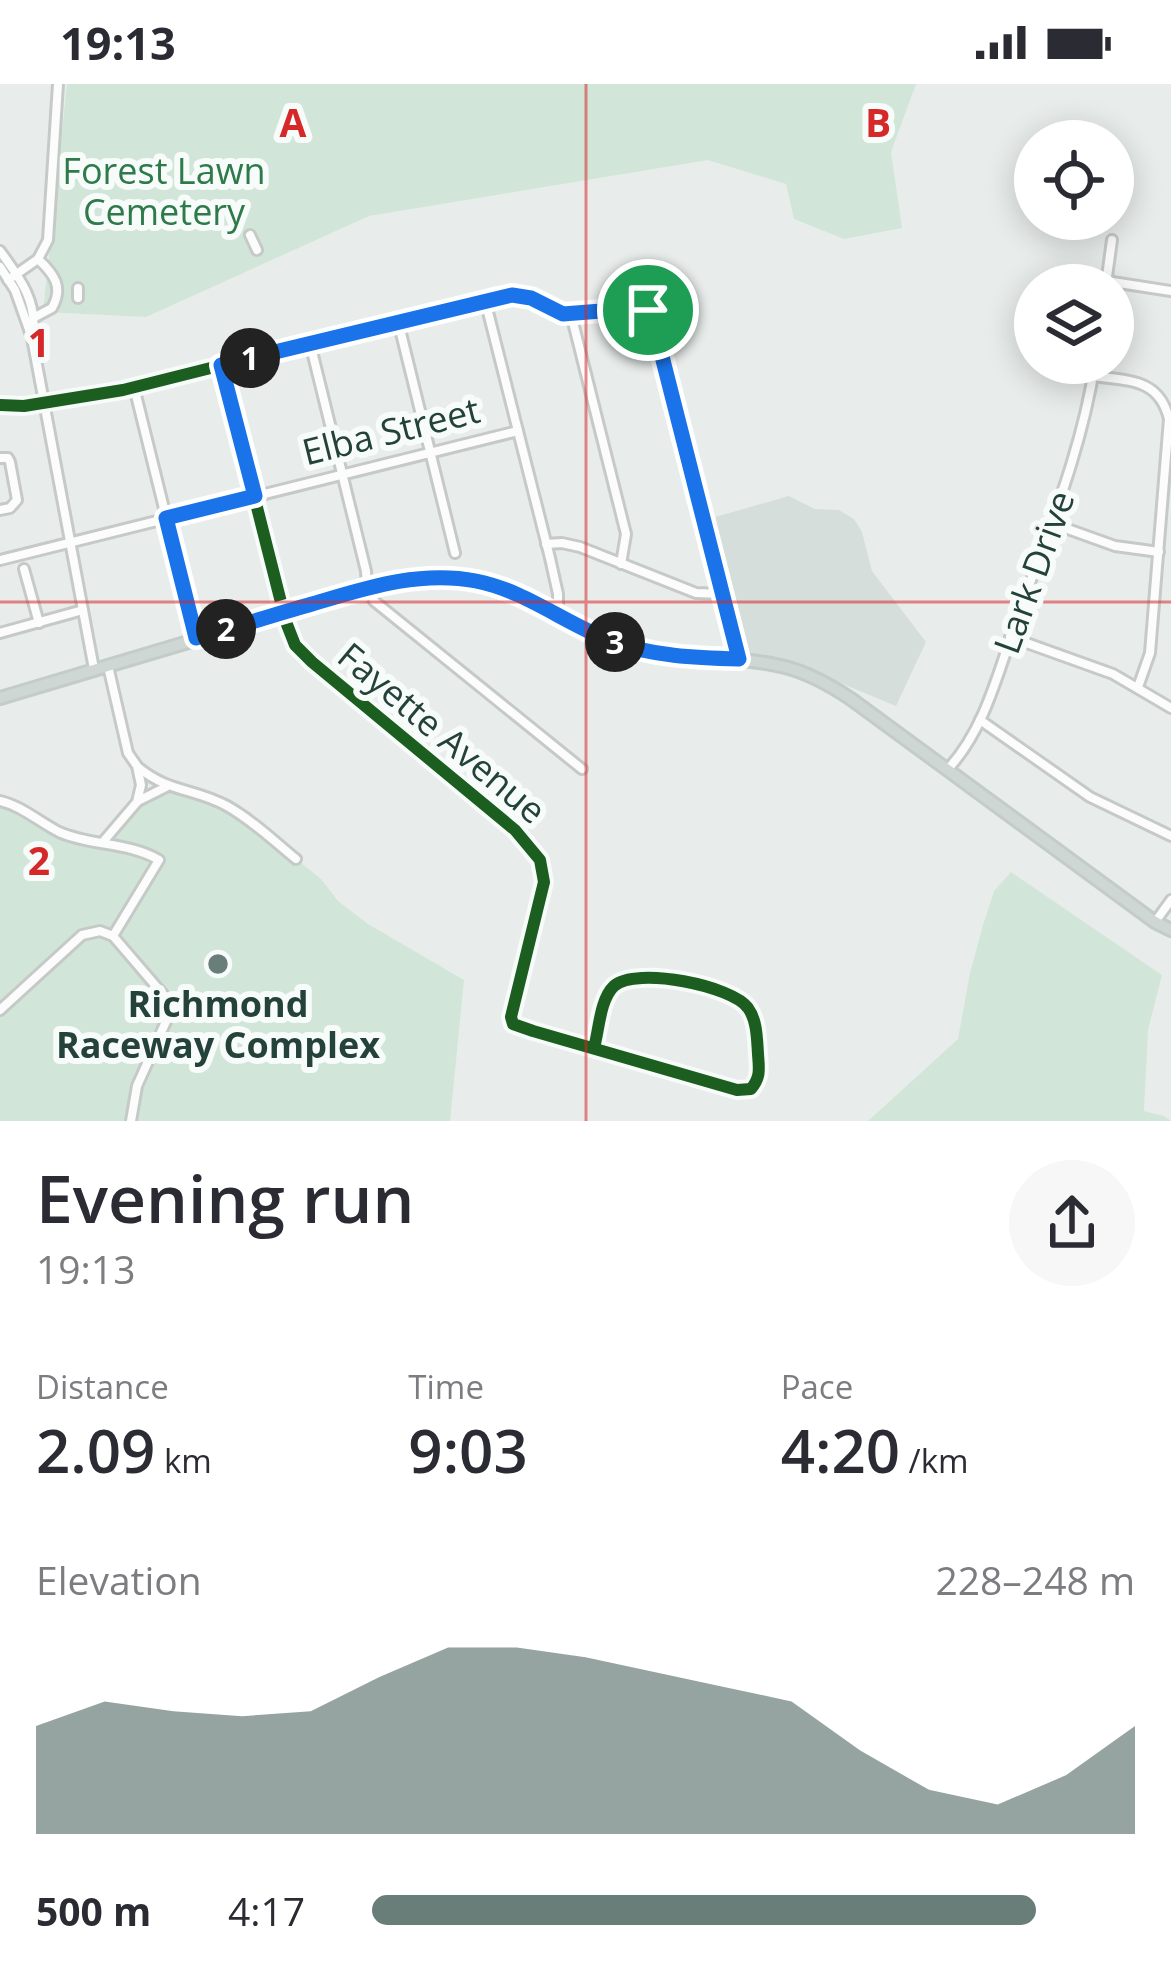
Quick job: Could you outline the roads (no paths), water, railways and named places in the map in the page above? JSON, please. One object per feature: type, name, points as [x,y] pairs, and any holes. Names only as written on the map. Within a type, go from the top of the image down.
[{"type":"main road","points":[[0,698],[368,588],[415,578],[471,580],[505,589],[627,646],[787,667],[826,683],[1171,930]]},
{"type":"main road","points":[[1155,922],[1171,939]]},
{"type":"street","points":[[12,277],[38,259],[48,240],[58,84]]},
{"type":"street","points":[[250,235],[257,250]]},
{"type":"street","points":[[1109,264],[1112,240]]},
{"type":"street","points":[[0,251],[32,338],[94,669]]},
{"type":"street","points":[[35,317],[52,308],[58,292],[53,275],[38,259]]},
{"type":"street","points":[[0,267],[30,300],[35,317],[32,338]]},
{"type":"street","points":[[1134,286],[1171,291]]},
{"type":"street","points":[[0,405],[90,397],[485,300],[517,296],[572,314],[648,310],[739,659]]},
{"type":"street","points":[[485,300],[547,544],[558,613]]},
{"type":"street","points":[[572,314],[626,534],[621,564]]},
{"type":"street","points":[[398,321],[455,553]]},
{"type":"street","points":[[310,343],[374,601],[582,769]]},
{"type":"street","name":"Fayette Avenue","points":[[221,365],[283,612],[298,649],[533,850],[544,874],[512,1022],[594,1048]]},
{"type":"street","name":"Lark Drive","points":[[947,770],[980,719],[1082,433],[1091,384]]},
{"type":"street","points":[[1134,384],[1147,386],[1162,399],[1170,424],[1150,653],[1138,687]]},
{"type":"street","points":[[134,387],[196,638]]},
{"type":"street","name":"Elba Street","points":[[0,560],[518,431]]},
{"type":"street","points":[[0,458],[8,458],[17,500],[0,510]]},
{"type":"street","points":[[1051,524],[1114,546],[1159,553]]},
{"type":"street","points":[[547,544],[568,544],[696,593],[723,594]]},
{"type":"street","points":[[24,569],[39,622]]},
{"type":"street","points":[[0,633],[83,610]]},
{"type":"street","points":[[1010,637],[1097,668],[1171,708]]},
{"type":"street","points":[[107,665],[128,753],[137,766],[167,787],[225,805],[296,859]]},
{"type":"street","points":[[980,719],[1090,797],[1171,836]]},
{"type":"street","points":[[137,766],[138,801]]},
{"type":"street","points":[[102,843],[138,801],[167,787]]},
{"type":"street","points":[[0,801],[61,833],[159,860],[112,936]]},
{"type":"street","points":[[1155,922],[1171,900]]},
{"type":"street","points":[[0,1010],[82,934],[100,931],[112,936],[172,1006],[137,1086],[130,1121]]},
{"type":"street","points":[[636,977],[670,978],[729,995],[748,1007],[760,1072],[751,1089],[737,1090],[594,1048],[606,998],[615,985],[636,977]]},
{"type":"place","name":"Richmond Raceway Complex","points":[[218,964]]},
{"type":"park label","name":"Forest Lawn Cemetery","points":[[164,192]]}]
